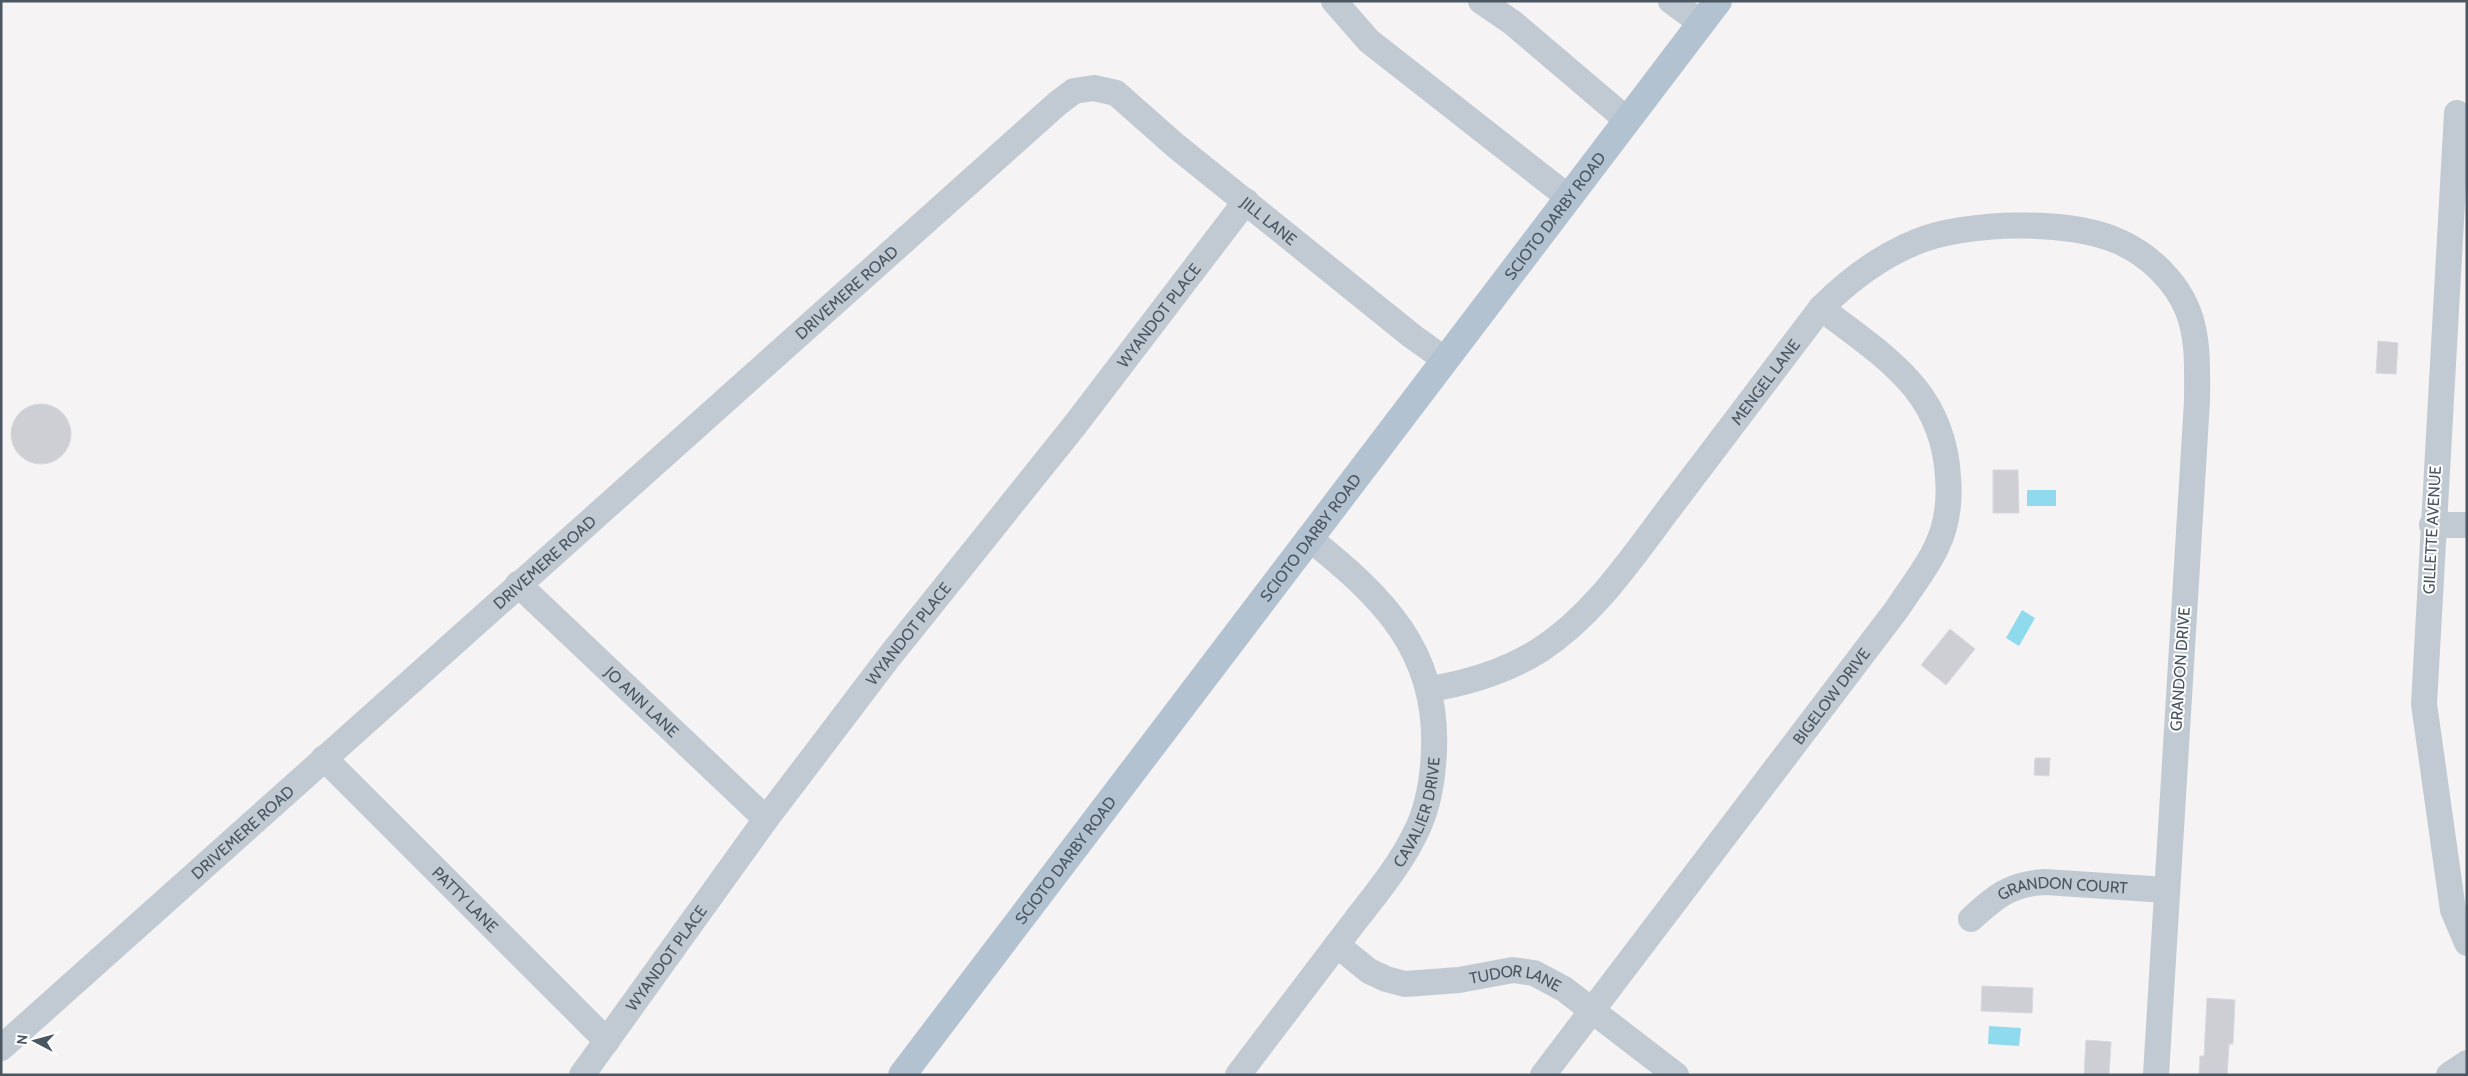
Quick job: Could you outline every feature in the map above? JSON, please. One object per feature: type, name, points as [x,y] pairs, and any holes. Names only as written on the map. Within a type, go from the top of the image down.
[{"type":"main road","name":"SCIOTO DARBY ROAD","points":[[902,1075],[1310,539],[1444,359],[1718,1]]},
{"type":"street","points":[[1334,1],[1369,41],[1568,197]]},
{"type":"street","points":[[1481,1],[1513,23],[1627,120]]},
{"type":"street","points":[[1671,1],[1701,23]]},
{"type":"street","name":"JILL LANE","points":[[1094,88],[1116,93],[1176,146],[1412,336],[1444,359]]},
{"type":"street","name":"DRIVEMERE ROAD","points":[[1,1048],[1058,103],[1074,91],[1094,88]]},
{"type":"street","name":"GILLETTE AVENUE","points":[[2457,113],[2456,285],[2432,525],[2424,704],[2453,910],[2467,943]]},
{"type":"street","name":"WYANDOT PLACE","points":[[582,1075],[766,819],[889,657],[1075,425],[1246,201]]},
{"type":"street","name":"MENGEL LANE","points":[[1430,689],[1482,677],[1511,666],[1540,650],[1571,627],[1622,570],[1820,308],[1844,285],[1881,259],[1917,242],[1950,233],[1992,226],[2032,226],[2093,232],[2121,242],[2147,258],[2162,272]]},
{"type":"street","name":"GRANDON DRIVE","points":[[2156,1075],[2196,420],[2197,360],[2196,339],[2188,310],[2175,288],[2162,272]]},
{"type":"street","name":"BIGELOW DRIVE","points":[[1543,1075],[1897,609],[1936,548],[1946,520],[1949,488],[1947,461],[1942,435],[1931,410],[1891,363],[1820,308]]},
{"type":"street","points":[[2432,525],[2467,525]]},
{"type":"street","name":"CAVALIER DRIVE","points":[[1238,1075],[1380,888],[1415,835],[1425,809],[1434,769],[1435,730],[1430,689],[1417,654],[1403,630],[1345,566],[1310,539]]},
{"type":"street","name":"JO ANN LANE","points":[[518,584],[766,819]]},
{"type":"street","name":"PATTY LANE","points":[[324,758],[607,1041]]},
{"type":"street","name":"GRANDON COURT","points":[[1971,919],[1993,899],[2025,883],[2045,882],[2166,890]]},
{"type":"street","name":"TUDOR LANE","points":[[1337,946],[1369,971],[1386,979],[1405,984],[1459,980],[1513,970],[1534,973],[1564,989],[1676,1075]]},
{"type":"street","points":[[2448,1075],[2467,1063]]},
{"type":"water","points":[[2027,490],[2056,490],[2056,506],[2027,506]]},
{"type":"water","points":[[2022,610],[2035,618],[2019,646],[2006,638]]},
{"type":"water","points":[[1989,1026],[2021,1028],[2019,1046],[1988,1044]]},
{"type":"building","points":[[2378,341],[2398,343],[2396,374],[2376,373]]},
{"type":"building","points":[[35,404],[47,404],[58,409],[66,417],[71,428],[69,446],[58,459],[47,464],[35,464],[24,459],[16,451],[11,440],[11,428],[16,417],[24,409]]},
{"type":"building","points":[[1993,470],[2018,470],[2019,513],[1993,513]]},
{"type":"building","points":[[1950,629],[1975,649],[1946,685],[1921,665]]},
{"type":"building","points":[[2035,758],[2050,758],[2049,776],[2034,775]]},
{"type":"building","points":[[1982,986],[2033,988],[2032,1013],[1981,1011]]},
{"type":"building","points":[[2207,998],[2235,1000],[2233,1044],[2229,1044],[2227,1075],[2199,1075],[2200,1056],[2204,1056]]},
{"type":"building","points":[[2086,1040],[2111,1042],[2109,1075],[2084,1075]]}]
